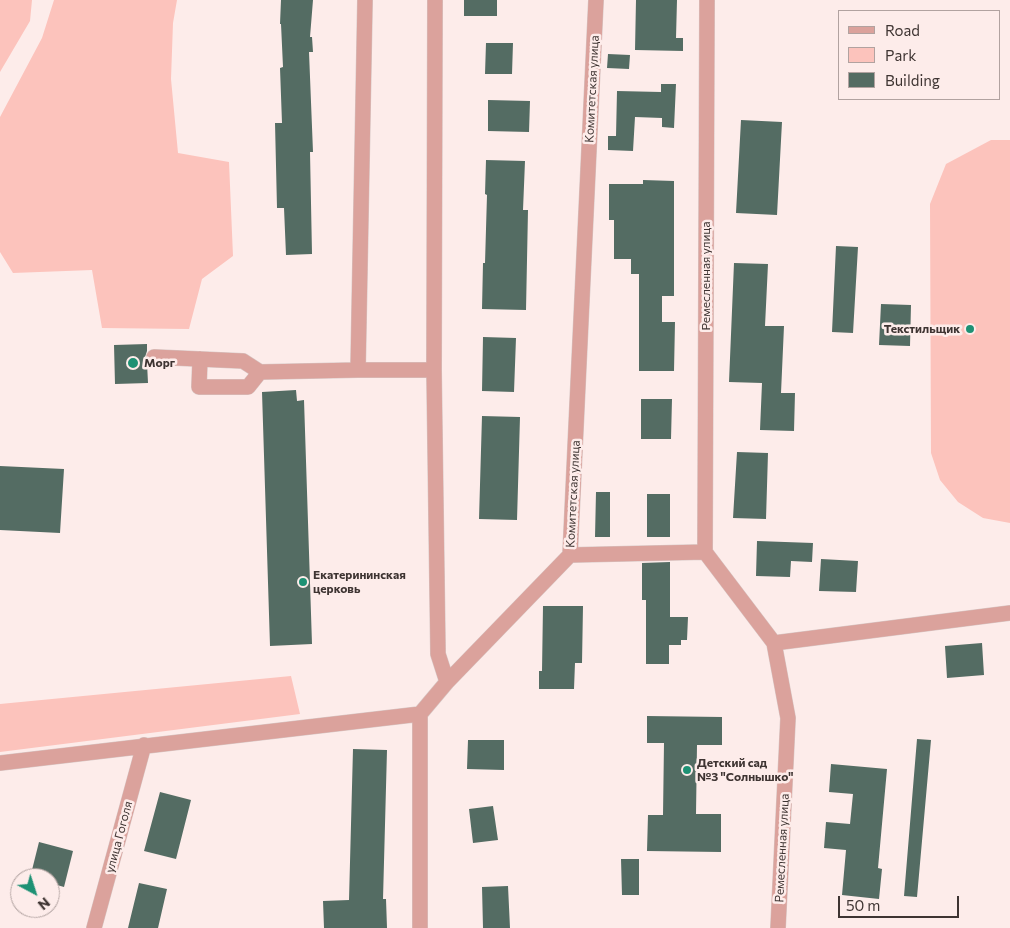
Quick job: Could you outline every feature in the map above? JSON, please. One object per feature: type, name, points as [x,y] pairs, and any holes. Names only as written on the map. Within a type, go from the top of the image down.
[{"type":"street","points":[[358,370],[365,0]]},
{"type":"street","points":[[435,0],[434,370],[438,654],[447,682]]},
{"type":"street","name":"Комитетская улица","points":[[420,714],[447,682],[570,555],[596,0]]},
{"type":"street","name":"Ремесленная улица","points":[[707,0],[705,552],[774,642],[788,718],[778,928]]},
{"type":"street","points":[[154,357],[243,361],[260,372],[434,370]]},
{"type":"street","points":[[200,359],[198,387],[248,387],[260,372]]},
{"type":"street","points":[[570,555],[705,552]]},
{"type":"street","points":[[774,642],[1010,613]]},
{"type":"street","points":[[0,763],[420,714],[420,928]]},
{"type":"street","name":"улица Гоголя","points":[[94,928],[144,745]]},
{"type":"green space","points":[[0,0],[32,0],[30,21],[0,72]]},
{"type":"green space","points":[[54,0],[177,0],[173,23],[171,79],[178,153],[229,162],[233,256],[202,279],[189,329],[102,328],[92,270],[13,273],[0,252],[0,117],[42,38]]},
{"type":"green space","name":"Текстильщик","points":[[991,140],[1010,140],[1010,523],[983,518],[958,502],[940,480],[931,453],[930,204],[946,164]]},
{"type":"green space","points":[[291,676],[300,714],[0,752],[0,704]]},
{"type":"building","points":[[281,0],[313,0],[310,37],[312,37],[313,52],[309,52],[313,152],[310,152],[312,254],[286,255],[284,208],[277,208],[275,123],[282,123],[280,68],[283,67],[280,24]]},
{"type":"building","points":[[464,0],[497,0],[497,16],[464,16]]},
{"type":"building","points":[[636,0],[677,0],[676,38],[683,38],[683,51],[635,50]]},
{"type":"building","points":[[486,43],[513,43],[512,74],[485,74]]},
{"type":"building","points":[[608,54],[630,55],[629,69],[607,68]]},
{"type":"building","points":[[661,84],[676,84],[674,128],[662,127],[662,118],[635,117],[633,151],[608,150],[608,136],[616,136],[617,91],[661,92]]},
{"type":"building","points":[[488,100],[530,101],[529,132],[488,131]]},
{"type":"building","points":[[741,120],[782,122],[777,215],[736,213]]},
{"type":"building","points":[[486,160],[525,161],[523,210],[528,210],[526,310],[482,309],[487,195],[485,194]]},
{"type":"building","points":[[643,180],[674,181],[674,296],[662,296],[662,322],[675,322],[674,371],[639,371],[639,274],[631,274],[631,259],[614,259],[614,220],[609,220],[609,184],[643,184]]},
{"type":"building","points":[[836,246],[858,247],[853,333],[832,332]]},
{"type":"building","points":[[734,263],[768,264],[765,326],[784,326],[781,393],[795,393],[794,431],[760,430],[762,383],[729,382]]},
{"type":"building","points":[[881,304],[911,305],[910,346],[879,345]]},
{"type":"building","points":[[483,337],[516,338],[514,392],[482,391]]},
{"type":"building","points":[[147,344],[145,357],[148,383],[115,384],[114,345]]},
{"type":"building","points":[[296,390],[297,401],[304,400],[312,644],[270,646],[262,392]]},
{"type":"building","points":[[641,399],[672,399],[671,439],[641,439]]},
{"type":"building","points":[[482,416],[520,417],[517,520],[479,519]]},
{"type":"building","points":[[737,452],[768,453],[766,519],[733,518]]},
{"type":"building","points":[[0,466],[64,469],[60,533],[0,530]]},
{"type":"building","points":[[596,492],[610,492],[610,537],[595,537]]},
{"type":"building","points":[[647,494],[670,494],[670,537],[647,537]]},
{"type":"building","points":[[757,541],[813,543],[812,562],[791,561],[790,577],[756,576]]},
{"type":"building","points":[[821,559],[858,561],[856,592],[819,591]]},
{"type":"building","points":[[670,562],[670,617],[688,617],[687,640],[681,640],[681,645],[669,645],[669,664],[646,664],[646,600],[642,600],[642,563]]},
{"type":"building","points":[[543,606],[583,606],[582,663],[575,663],[574,689],[539,689],[539,671],[542,671]]},
{"type":"building","points":[[982,643],[984,675],[947,678],[945,646]]},
{"type":"building","points":[[647,716],[722,717],[722,745],[697,745],[696,814],[721,814],[721,852],[647,851],[648,815],[663,815],[664,743],[647,743]]},
{"type":"building","points":[[917,739],[931,740],[917,897],[904,896]]},
{"type":"building","points":[[468,740],[504,740],[504,770],[467,769]]},
{"type":"building","points":[[353,749],[387,750],[383,899],[386,899],[387,928],[324,928],[323,901],[349,900]]},
{"type":"building","points":[[831,764],[887,769],[878,868],[882,869],[879,899],[842,895],[846,850],[824,848],[826,822],[850,824],[853,794],[829,792]]},
{"type":"building","points":[[160,792],[191,800],[176,859],[144,851]]},
{"type":"building","points":[[493,806],[498,840],[473,843],[469,809]]},
{"type":"building","points":[[39,842],[73,851],[64,887],[60,886],[60,868],[32,868]]},
{"type":"building","points":[[621,859],[639,859],[639,895],[622,895]]},
{"type":"building","points":[[139,883],[167,889],[158,928],[128,928]]},
{"type":"building","points":[[508,886],[510,928],[483,928],[482,887]]},
{"type":"place","name":"Текстильщик","points":[[970,329]]},
{"type":"place","name":"Морг","points":[[133,363]]},
{"type":"place","name":"Екатерининская церковь","points":[[303,582]]},
{"type":"place","name":"Детский сад №3 \"Солнышко\"","points":[[687,770]]}]
